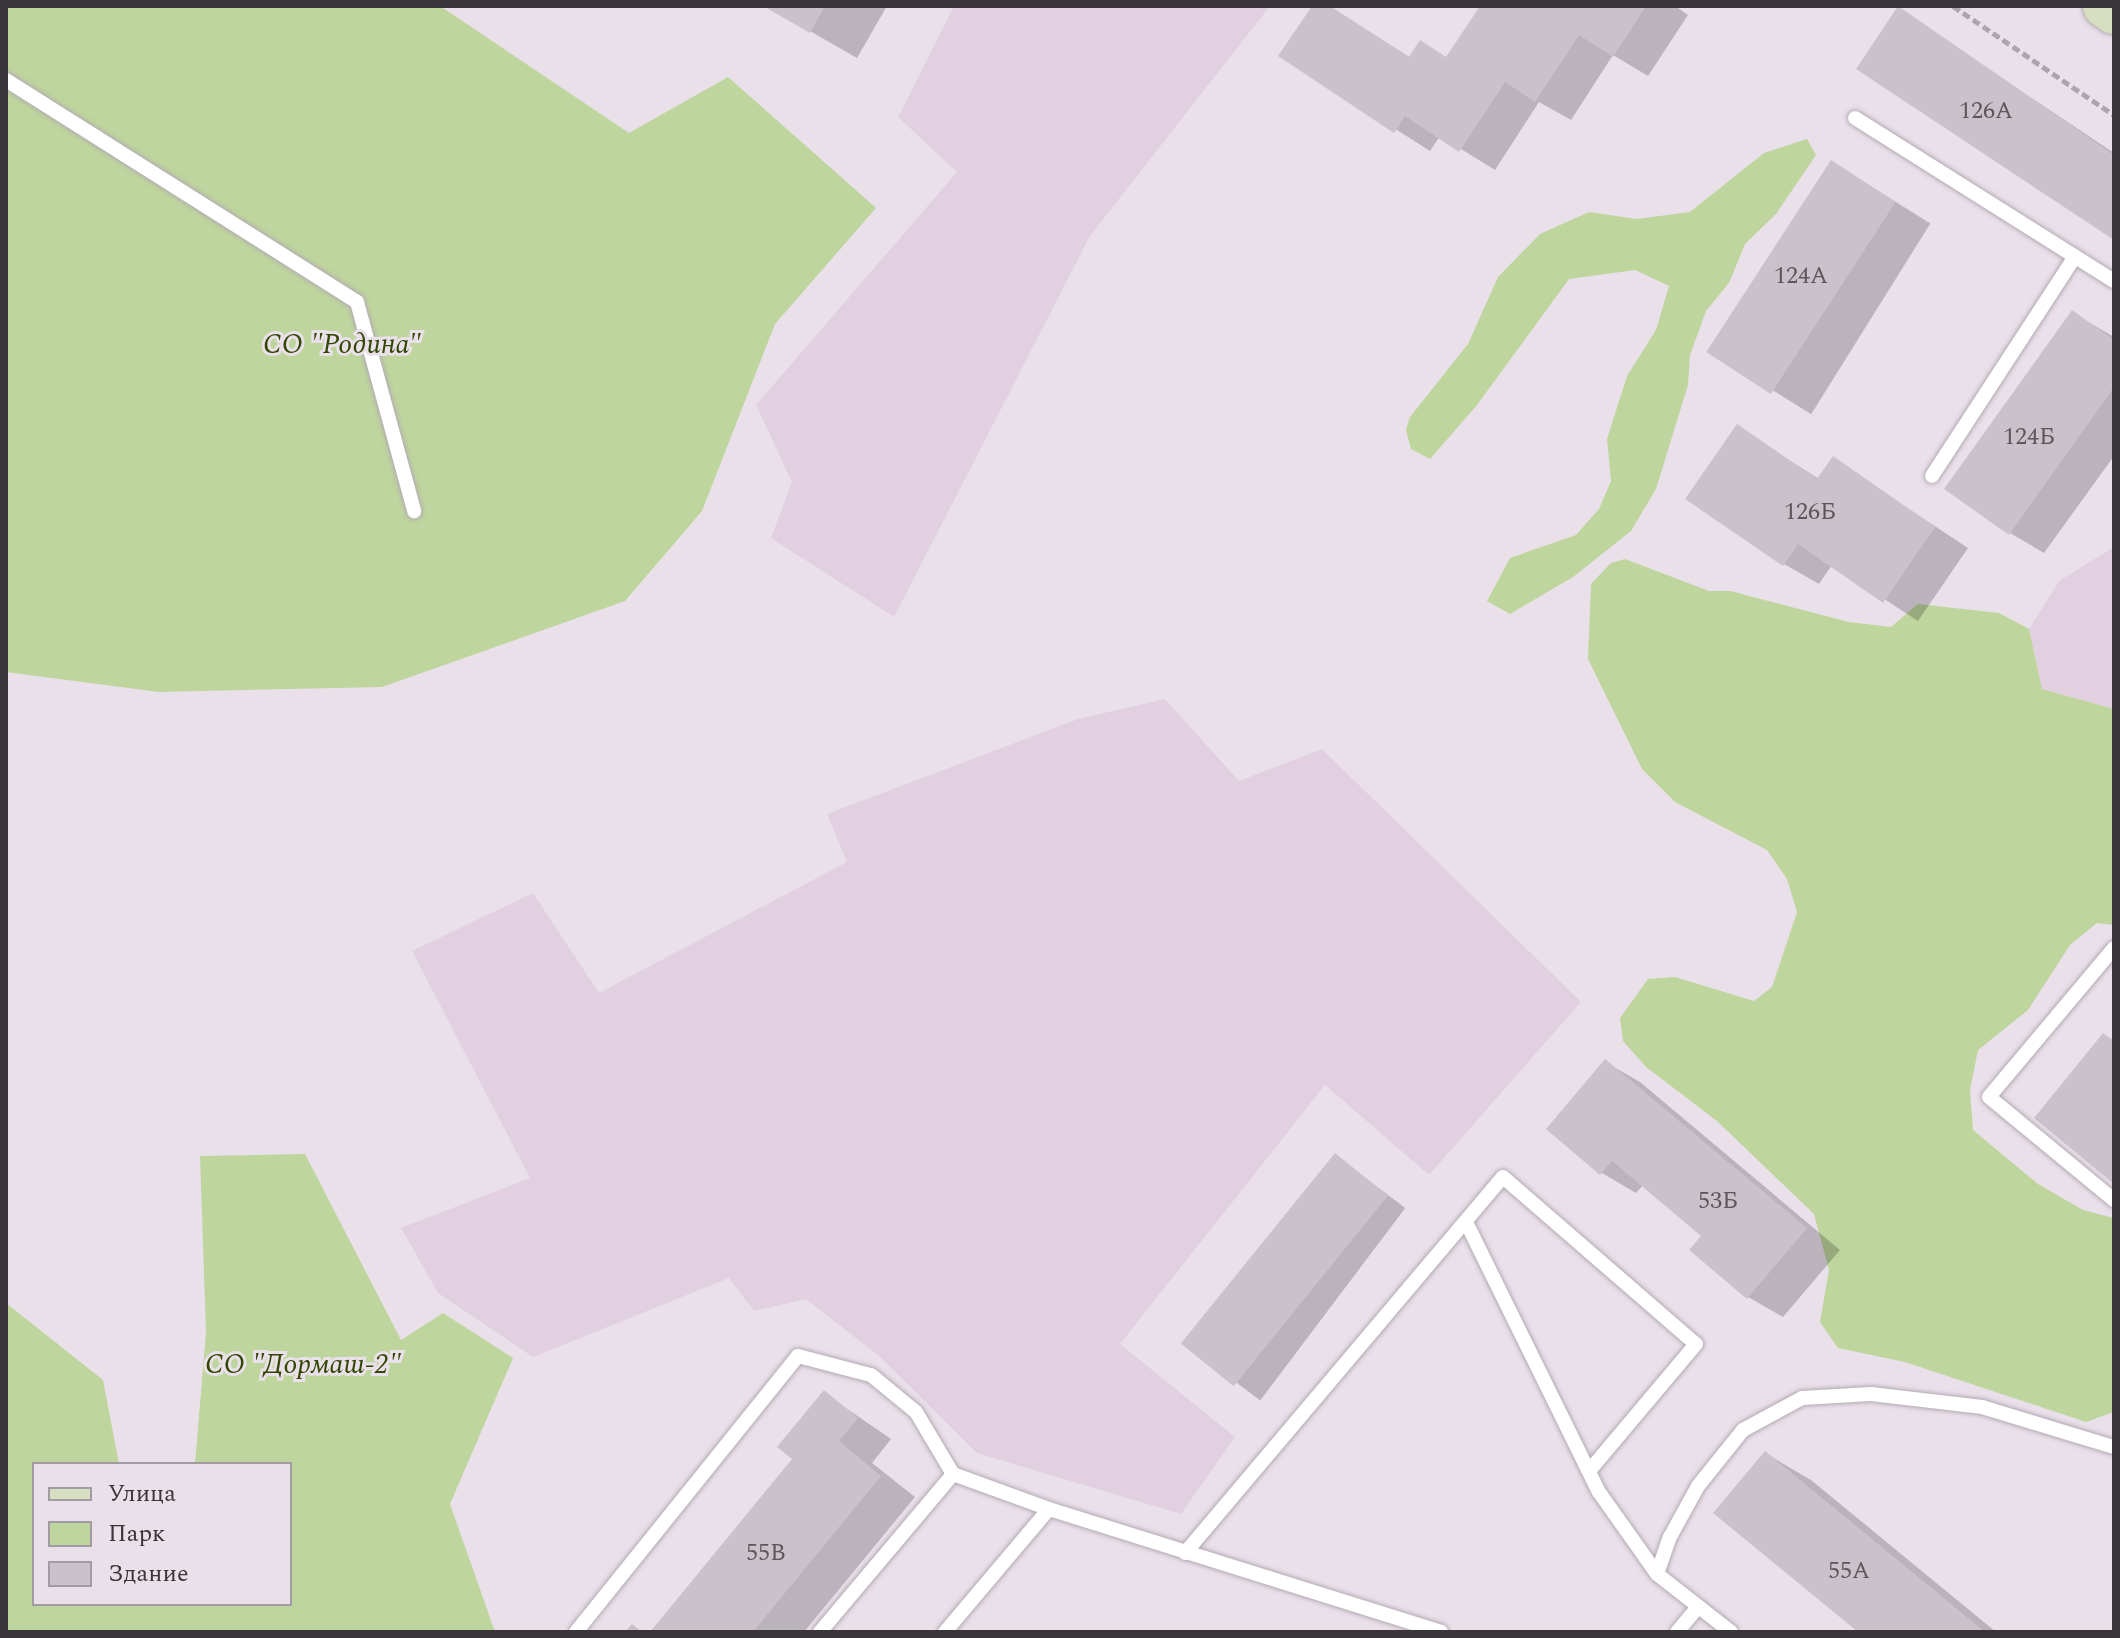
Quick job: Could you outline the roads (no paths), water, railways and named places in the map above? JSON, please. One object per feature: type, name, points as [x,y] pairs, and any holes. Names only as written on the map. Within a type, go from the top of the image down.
[{"type":"street","points":[[2104,6],[2114,13]]},
{"type":"lane","points":[[6,80],[357,302],[414,511]]},
{"type":"lane","points":[[1855,118],[2114,281]]},
{"type":"lane","points":[[1932,476],[2075,257]]},
{"type":"lane","points":[[2114,948],[1989,1097],[2114,1200]]},
{"type":"lane","points":[[1185,1553],[1503,1177],[1696,1344],[1589,1471]]},
{"type":"lane","points":[[1466,1222],[1589,1471],[1657,1574],[1731,1632]]},
{"type":"lane","points":[[576,1632],[798,1356],[871,1375],[916,1412],[953,1474],[1049,1509],[1441,1632]]},
{"type":"lane","points":[[1657,1574],[1670,1537],[1698,1486],[1743,1430],[1802,1398],[1871,1394],[1982,1407],[2114,1447]]},
{"type":"lane","points":[[820,1632],[953,1474]]},
{"type":"lane","points":[[945,1632],[1049,1509]]},
{"type":"lane","points":[[1677,1632],[1698,1607]]},
{"type":"park label","name":"СО \"Родина\"","points":[[342,345]]},
{"type":"park label","name":"СО \"Дормаш-2\"","points":[[303,1365]]}]
